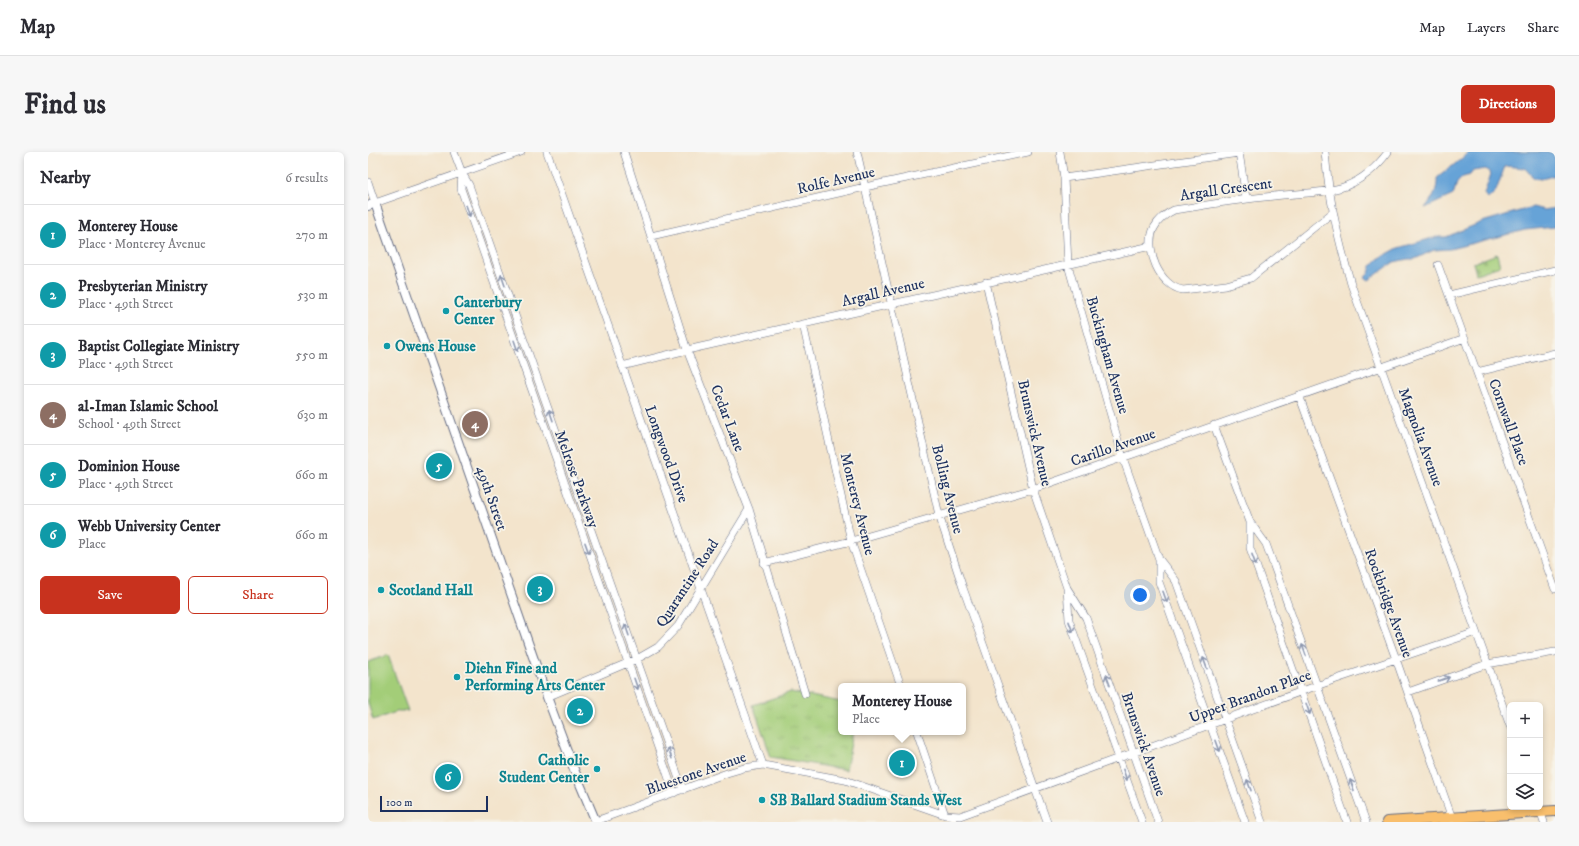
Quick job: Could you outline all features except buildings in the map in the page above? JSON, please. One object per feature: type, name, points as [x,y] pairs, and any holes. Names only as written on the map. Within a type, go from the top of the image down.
[{"type":"main road","points":[[1543,809],[1555,811]]},
{"type":"main road","points":[[1387,822],[1453,820],[1532,810]]},
{"type":"street","name":"Melrose Parkway","points":[[454,152],[462,173],[469,185],[683,790]]},
{"type":"street","points":[[371,204],[521,152]]},
{"type":"street","name":"Longwood Drive","points":[[546,152],[763,765]]},
{"type":"street","name":"Cedar Lane","points":[[624,152],[687,350],[749,509],[764,563],[806,694]]},
{"type":"street","name":"Bolling Avenue","points":[[857,152],[939,515],[963,588],[1047,822]]},
{"type":"street","name":"Rolfe Avenue","points":[[651,236],[865,187],[1028,152]]},
{"type":"street","name":"Buckingham Avenue","points":[[1060,152],[1064,178],[1068,264],[1123,458],[1159,559],[1176,582],[1262,822]]},
{"type":"street","points":[[1064,178],[1239,152],[1246,198]]},
{"type":"street","name":"Magnolia Avenue","points":[[1325,152],[1328,190],[1332,213],[1351,284],[1382,366],[1507,718]]},
{"type":"street","name":"Argall Crescent","points":[[1151,246],[1153,230],[1158,221],[1164,215],[1174,210],[1246,198],[1328,190],[1346,186],[1362,178],[1375,168],[1388,152]]},
{"type":"street","name":"Melrose Parkway","points":[[462,173],[461,189],[674,793]]},
{"type":"street","name":"49th Street","points":[[368,182],[371,204],[574,772],[596,822]]},
{"type":"street","points":[[1151,246],[1157,268],[1170,286],[1183,290],[1226,286],[1251,278],[1332,213]]},
{"type":"street","name":"Argall Avenue","points":[[622,366],[986,282],[1151,246]]},
{"type":"street","name":"Cornwall Place","points":[[1438,265],[1555,589]]},
{"type":"street","points":[[1449,295],[1555,270]]},
{"type":"street","name":"Brunswick Avenue","points":[[986,282],[1034,489],[1067,588],[1086,618],[1158,822]]},
{"type":"street","name":"Monterey Avenue","points":[[803,324],[851,541],[900,683]]},
{"type":"street","name":"Carillo Avenue","points":[[764,563],[851,541],[1034,489],[1299,394],[1465,338]]},
{"type":"street","points":[[1477,372],[1555,353]]},
{"type":"street","name":"Rockbridge Avenue","points":[[1299,394],[1453,820]]},
{"type":"street","points":[[1214,425],[1250,522],[1266,544],[1366,822]]},
{"type":"street","name":"Quarantine Road","points":[[547,697],[637,659],[658,647],[669,637],[678,626],[749,509]]},
{"type":"street","points":[[1250,522],[1250,548],[1302,691],[1347,822]]},
{"type":"street","name":"Buckingham Avenue","points":[[1159,559],[1159,582],[1245,822]]},
{"type":"street","name":"Brunswick Avenue","points":[[1067,588],[1069,620],[1142,822]]},
{"type":"street","name":"Upper Brandon Place","points":[[1035,788],[1316,686],[1476,632]]},
{"type":"street","points":[[1408,692],[1488,664],[1555,652]]},
{"type":"street","points":[[918,735],[945,815]]},
{"type":"street","name":"Bluestone Avenue","points":[[596,822],[744,768],[763,765],[845,780],[945,815],[960,816],[1035,788]]},
{"type":"street","points":[[1540,810],[1544,822]]},
{"type":"green space","points":[[1497,254],[1500,266],[1476,274],[1473,263]]},
{"type":"green space","points":[[388,655],[408,711],[399,711],[373,720],[368,703],[368,662]]},
{"type":"green space","points":[[791,692],[838,701],[838,735],[852,735],[846,770],[771,757],[753,705]]},
{"type":"water","points":[[1468,152],[1555,152],[1555,175],[1538,179],[1533,177],[1524,168],[1505,166],[1496,191],[1488,199],[1484,194],[1490,177],[1489,172],[1486,169],[1473,171],[1470,175],[1463,177],[1457,183],[1453,195],[1425,208],[1434,194],[1437,186],[1437,178]]},
{"type":"water","points":[[1533,207],[1544,210],[1555,208],[1555,227],[1525,230],[1450,249],[1434,250],[1415,259],[1394,262],[1369,280],[1365,277],[1369,273],[1371,266],[1378,259],[1398,248],[1436,237],[1446,237],[1482,222]]},
{"type":"place","name":"Canterbury Center","points":[[446,311]]},
{"type":"place","name":"Owens House","points":[[387,346]]},
{"type":"place","name":"al-Iman Islamic School","points":[[475,424]]},
{"type":"place","name":"Dominion House","points":[[439,466]]},
{"type":"place","name":"Baptist Collegiate Ministry","points":[[540,589]]},
{"type":"place","name":"Scotland Hall","points":[[381,590]]},
{"type":"place","name":"Diehn Fine and Performing Arts Center","points":[[457,677]]},
{"type":"place","name":"Presbyterian Ministry","points":[[580,711]]},
{"type":"place","name":"Monterey House","points":[[902,763]]},
{"type":"place","name":"Catholic Student Center","points":[[597,769]]},
{"type":"place","name":"Webb University Center","points":[[448,777]]},
{"type":"place","name":"SB Ballard Stadium Stands West","points":[[762,800]]}]
